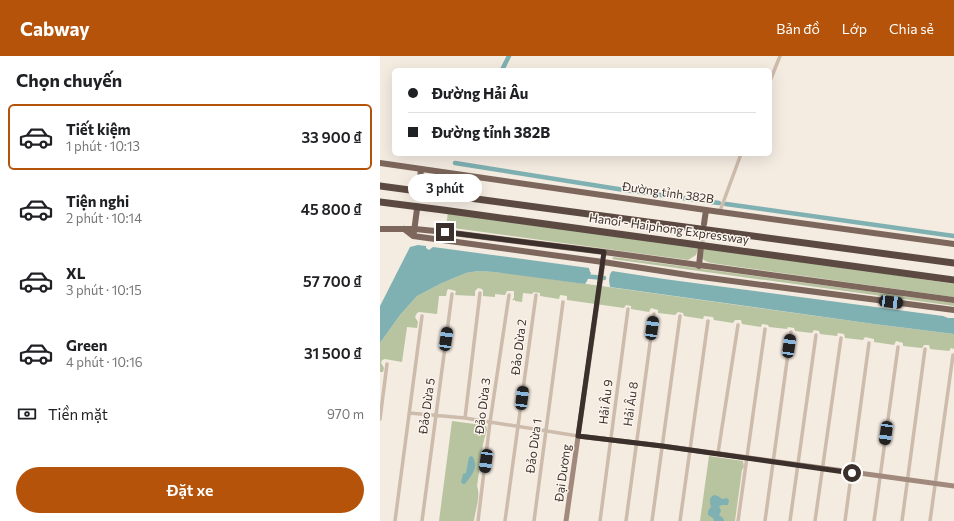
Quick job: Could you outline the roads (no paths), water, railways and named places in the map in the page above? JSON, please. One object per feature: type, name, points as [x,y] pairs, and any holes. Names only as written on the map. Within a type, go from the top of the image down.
[{"type":"highway","name":"Hanoi - Haiphong Expressway","points":[[380,186],[954,261]]},
{"type":"highway","name":"Hanoi - Haiphong Expressway","points":[[380,202],[834,262],[954,281]]},
{"type":"main road","name":"Đường tỉnh 382B","points":[[380,163],[954,244]]},
{"type":"main road","points":[[419,188],[421,169]]},
{"type":"main road","points":[[413,236],[417,209]]},
{"type":"main road","points":[[704,224],[706,210]]},
{"type":"main road","points":[[380,229],[415,228],[604,252],[954,300]]},
{"type":"main road","points":[[404,229],[413,236],[702,277],[954,310]]},
{"type":"main road","points":[[699,266],[701,246]]},
{"type":"main road","points":[[603,262],[604,252]]},
{"type":"street","points":[[772,76],[780,56]]},
{"type":"street","points":[[720,211],[740,156]]},
{"type":"street","name":"Đại Dương","points":[[566,521],[603,262]]},
{"type":"street","points":[[465,418],[480,293]]},
{"type":"street","name":"Đảo Dừa 5","points":[[422,521],[452,294]]},
{"type":"street","name":"Đảo Dừa 3","points":[[478,521],[490,422],[509,295]]},
{"type":"street","name":"Đảo Dừa 2","points":[[505,521],[536,295]]},
{"type":"street","name":"Đảo Dừa 1","points":[[534,521],[563,302]]},
{"type":"street","name":"Hải Âu 9","points":[[600,521],[628,309]]},
{"type":"street","name":"Hải Âu 8","points":[[626,521],[654,314]]},
{"type":"street","points":[[394,521],[422,316]]},
{"type":"street","points":[[652,521],[680,316]]},
{"type":"street","points":[[680,521],[708,321]]},
{"type":"street","points":[[718,453],[738,325]]},
{"type":"street","points":[[738,521],[765,329]]},
{"type":"street","points":[[765,521],[791,332]]},
{"type":"street","points":[[790,521],[816,335]]},
{"type":"street","points":[[815,521],[841,338]]},
{"type":"street","points":[[845,521],[869,343]]},
{"type":"street","points":[[874,521],[898,347]]},
{"type":"street","points":[[902,521],[925,349]]},
{"type":"street","points":[[930,521],[953,355]]},
{"type":"street","points":[[380,419],[387,364]]},
{"type":"street","points":[[409,412],[465,418],[578,436],[718,453],[823,469],[954,486]]},
{"type":"water","points":[[418,245],[426,246],[429,250],[433,247],[589,268],[590,272],[609,275],[612,271],[943,316],[954,318],[954,334],[610,287],[609,280],[589,276],[585,284],[478,271],[466,273],[417,296],[400,315],[380,343],[380,306],[410,247]]},
{"type":"water","points":[[472,456],[475,468],[470,478],[465,484],[463,484],[461,482],[463,474],[466,473],[469,457]]},
{"type":"water","points":[[714,495],[722,499],[727,498],[729,500],[728,505],[719,506],[721,511],[719,515],[724,521],[714,521],[713,518],[708,515],[708,511],[711,507],[710,499]]},
{"type":"waterway","points":[[503,68],[509,56]]},
{"type":"waterway","points":[[455,163],[618,189],[719,203]]},
{"type":"waterway","points":[[726,204],[954,236]]},
{"type":"waterway","points":[[583,276],[604,278]]},
{"type":"tunnel","points":[[417,209],[419,188]]},
{"type":"tunnel","points":[[701,246],[704,226]]}]
